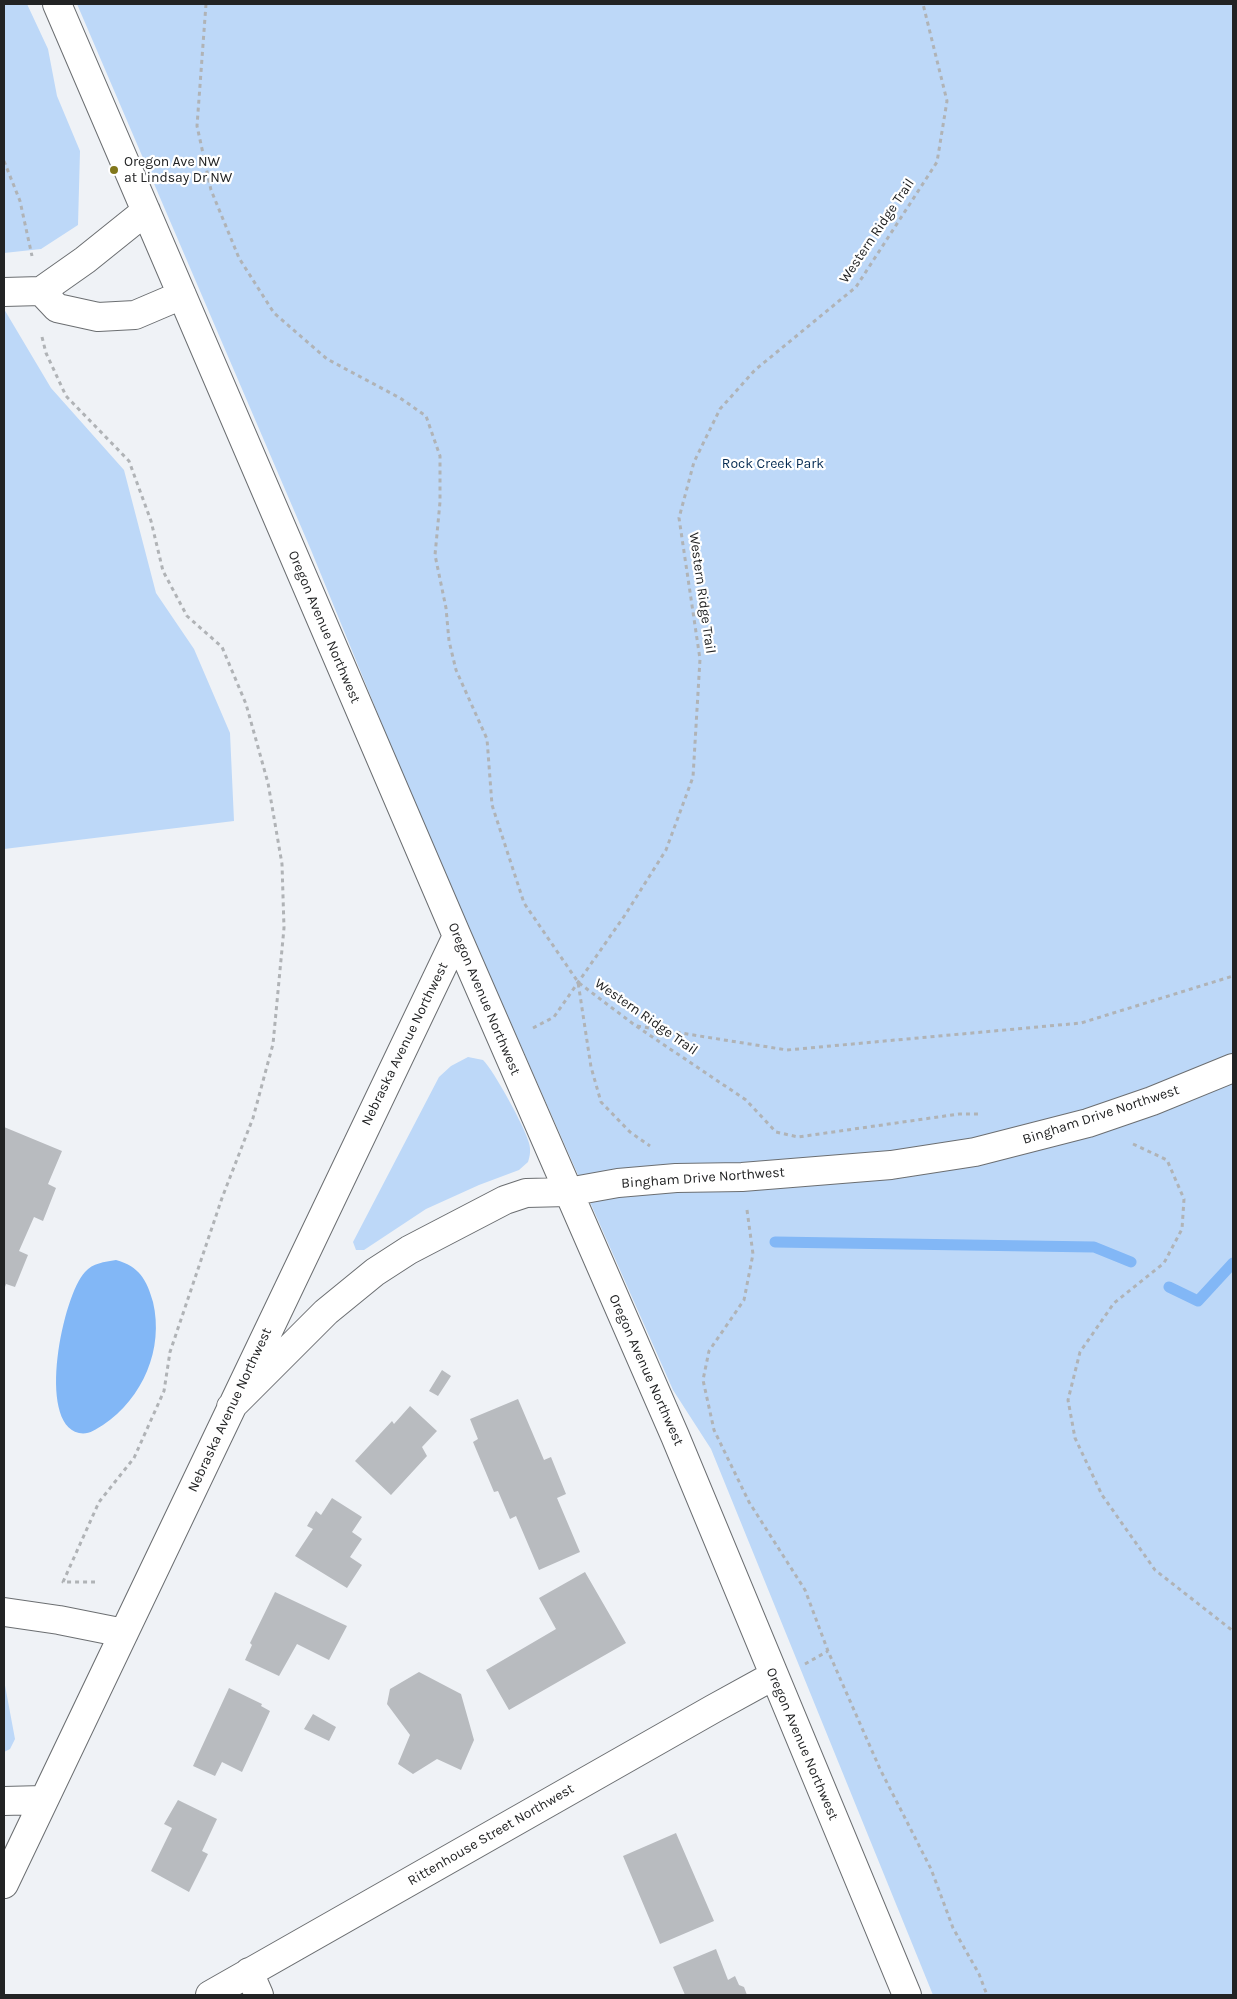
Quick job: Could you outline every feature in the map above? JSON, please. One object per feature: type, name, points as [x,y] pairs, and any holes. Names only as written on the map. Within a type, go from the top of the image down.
[{"type":"street","name":"Oregon Avenue Northwest","points":[[57,4],[457,936],[682,1453],[907,1995]]},
{"type":"street","points":[[4,292],[40,290],[85,260],[146,211]]},
{"type":"street","points":[[40,290],[57,308],[98,317],[135,315],[182,295]]},
{"type":"street","name":"Nebraska Avenue Northwest","points":[[4,1884],[42,1800],[124,1633],[457,936]]},
{"type":"street","name":"Bingham Drive Northwest","points":[[231,1407],[326,1312],[374,1272],[402,1254],[505,1200],[526,1193],[568,1192],[618,1183],[676,1178],[742,1177],[891,1165],[975,1152],[1088,1122],[1152,1101],[1233,1068]]},
{"type":"street","points":[[4,1612],[59,1620],[124,1633]]},
{"type":"street","name":"Rittenhouse Street Northwest","points":[[210,1995],[254,1984],[713,1709],[773,1676]]},
{"type":"street","points":[[4,1800],[42,1800]]},
{"type":"path","points":[[206,4],[197,126],[211,190],[238,258],[274,313],[328,359],[400,398],[426,416],[440,456],[440,502],[435,555],[456,670],[486,739],[492,806],[524,904],[578,982],[591,1067],[602,1102],[630,1132],[657,1151]]},
{"type":"path","name":"Western Ridge Trail","points":[[923,4],[947,102],[937,162],[856,287],[755,370],[720,410],[694,462],[680,518],[700,659],[693,777],[666,850],[578,982],[636,1026],[746,1100],[776,1132],[798,1137],[959,1114],[988,1115]]},
{"type":"path","points":[[4,161],[20,201],[33,262]]},
{"type":"path","points":[[40,328],[46,353],[66,396],[129,461],[151,521],[163,571],[186,616],[222,647],[246,704],[268,783],[282,864],[284,928],[271,1053],[253,1118],[222,1198],[170,1352],[164,1391],[134,1458],[99,1502],[63,1582],[94,1582]]},
{"type":"path","points":[[636,1026],[787,1050],[1081,1023],[1233,976]]},
{"type":"path","points":[[530,1030],[554,1017],[578,982]]},
{"type":"path","points":[[1088,1122],[1167,1160],[1184,1199],[1182,1229],[1164,1263],[1114,1303],[1080,1352],[1068,1400],[1075,1438],[1102,1495],[1155,1570],[1233,1631]]},
{"type":"path","points":[[742,1177],[753,1254],[744,1300],[709,1351],[703,1380],[714,1430],[749,1502],[805,1590],[828,1651],[880,1768],[931,1869],[953,1928],[979,1974],[986,1995]]},
{"type":"green space","points":[[4,4],[27,4],[48,49],[57,96],[80,151],[78,225],[41,249],[4,253]]},
{"type":"green space","name":"Rock Creek Park","points":[[77,4],[1233,4],[1233,1995],[933,1995],[711,1449],[673,1390],[419,815],[311,550]]},
{"type":"green space","points":[[4,309],[51,388],[124,470],[156,593],[194,649],[230,733],[234,821],[4,849]]},
{"type":"green space","points":[[468,1057],[483,1060],[509,1100],[529,1143],[530,1153],[528,1162],[519,1170],[479,1185],[426,1209],[364,1250],[356,1250],[353,1242],[439,1077],[451,1066]]},
{"type":"green space","points":[[4,1680],[15,1739],[10,1749],[4,1752]]},
{"type":"water","points":[[116,1260],[136,1270],[148,1287],[156,1320],[153,1354],[139,1387],[117,1414],[103,1425],[88,1433],[79,1433],[66,1424],[59,1407],[56,1384],[62,1330],[69,1305],[77,1285],[85,1272],[95,1265]]},
{"type":"building","points":[[4,1127],[62,1151],[48,1184],[56,1188],[43,1221],[34,1217],[19,1251],[28,1255],[15,1287],[6,1284],[4,1290]]},
{"type":"building","points":[[442,1370],[451,1376],[438,1396],[429,1391]]},
{"type":"building","points":[[518,1399],[544,1460],[551,1457],[566,1494],[557,1498],[580,1552],[539,1570],[516,1516],[510,1519],[498,1491],[494,1492],[473,1442],[478,1439],[470,1419]]},
{"type":"building","points":[[410,1406],[437,1431],[422,1447],[427,1456],[391,1495],[355,1461],[392,1421],[394,1424]]},
{"type":"building","points":[[332,1498],[362,1517],[352,1532],[362,1539],[350,1557],[362,1565],[347,1588],[295,1556],[313,1529],[307,1526],[316,1511],[321,1515]]},
{"type":"building","points":[[585,1572],[626,1643],[509,1710],[486,1670],[556,1629],[539,1598]]},
{"type":"building","points":[[275,1592],[347,1626],[329,1660],[297,1644],[279,1676],[245,1660],[252,1645],[250,1643]]},
{"type":"building","points":[[419,1672],[461,1694],[474,1740],[461,1770],[437,1759],[413,1774],[398,1764],[410,1735],[387,1704],[390,1689]]},
{"type":"building","points":[[229,1688],[262,1704],[261,1706],[270,1711],[242,1772],[222,1762],[215,1776],[193,1766]]},
{"type":"building","points":[[313,1714],[336,1727],[329,1741],[304,1729]]},
{"type":"building","points":[[178,1800],[217,1819],[202,1851],[208,1854],[189,1892],[151,1871],[172,1828],[164,1824]]},
{"type":"building","points":[[676,1833],[714,1921],[660,1944],[623,1856]]},
{"type":"building","points":[[716,1949],[728,1980],[735,1976],[739,1985],[744,1987],[747,1995],[685,1995],[673,1967]]},
{"type":"waterway","points":[[775,1242],[1094,1247],[1131,1262]]},
{"type":"waterway","points":[[1169,1287],[1198,1301],[1233,1263]]},
{"type":"place","name":"Oregon Ave NW at Lindsay Dr NW","points":[[114,170]]}]
